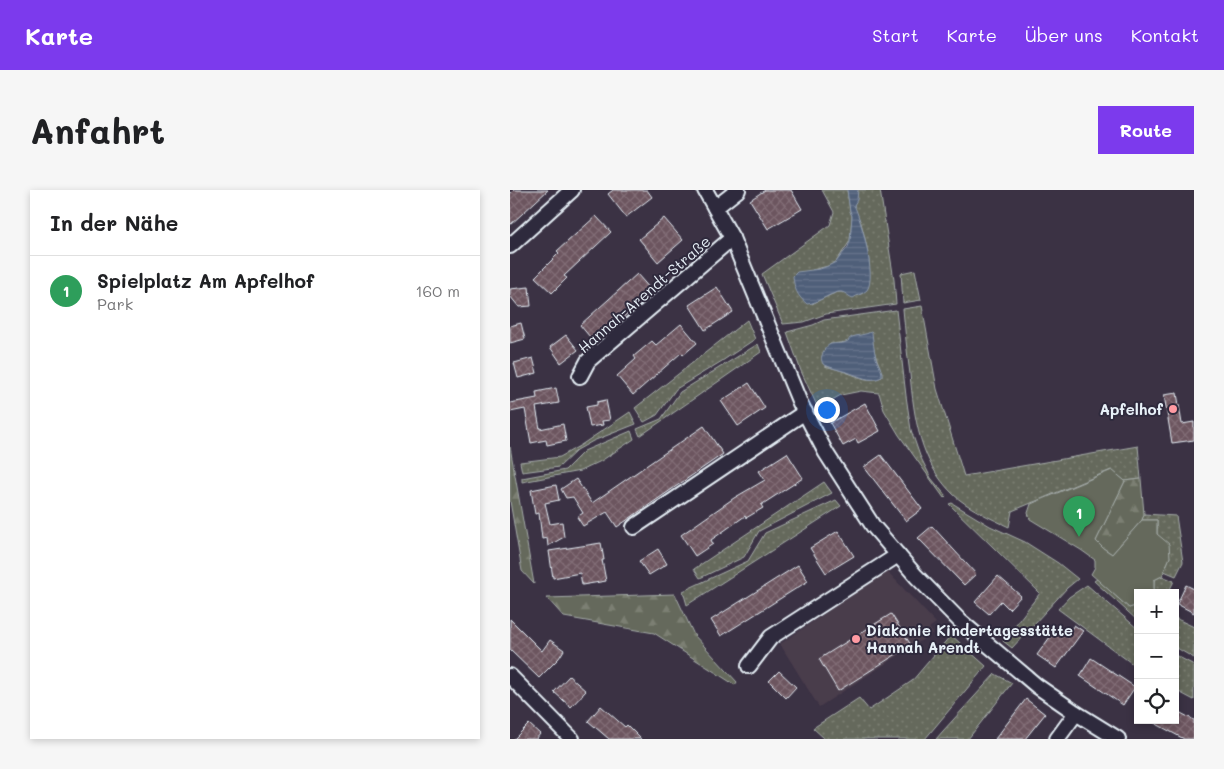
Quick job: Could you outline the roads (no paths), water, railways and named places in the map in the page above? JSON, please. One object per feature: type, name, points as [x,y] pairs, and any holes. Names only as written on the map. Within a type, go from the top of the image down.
[{"type":"street","points":[[510,246],[572,190]]},
{"type":"street","name":"Hannah-Arendt-Straße","points":[[705,190],[732,238],[805,412],[826,453],[873,526],[916,576],[960,621],[1037,686],[1118,739]]},
{"type":"street","points":[[715,208],[738,190]]},
{"type":"street","name":"Hannah-Arendt-Straße","points":[[580,376],[588,361],[595,354],[732,238]]},
{"type":"street","points":[[634,527],[805,412]]},
{"type":"street","points":[[750,666],[771,638],[898,555]]},
{"type":"street","points":[[510,676],[572,739]]},
{"type":"street","points":[[1057,739],[1076,713]]},
{"type":"water","points":[[847,190],[858,190],[857,200],[854,205],[867,248],[870,283],[864,293],[853,298],[839,292],[807,304],[797,291],[793,276],[797,272],[820,269],[836,262],[848,247],[852,216]]},
{"type":"water","points":[[871,332],[882,377],[877,379],[864,378],[823,364],[822,356],[830,344],[843,343],[852,337]]},
{"type":"place","name":"Apfelhof","points":[[1173,409]]},
{"type":"place","name":"Spielplatz Am Apfelhof","points":[[1079,537]]},
{"type":"place","name":"Diakonie Kindertagesstätte Hannah Arendt","points":[[856,639]]}]
